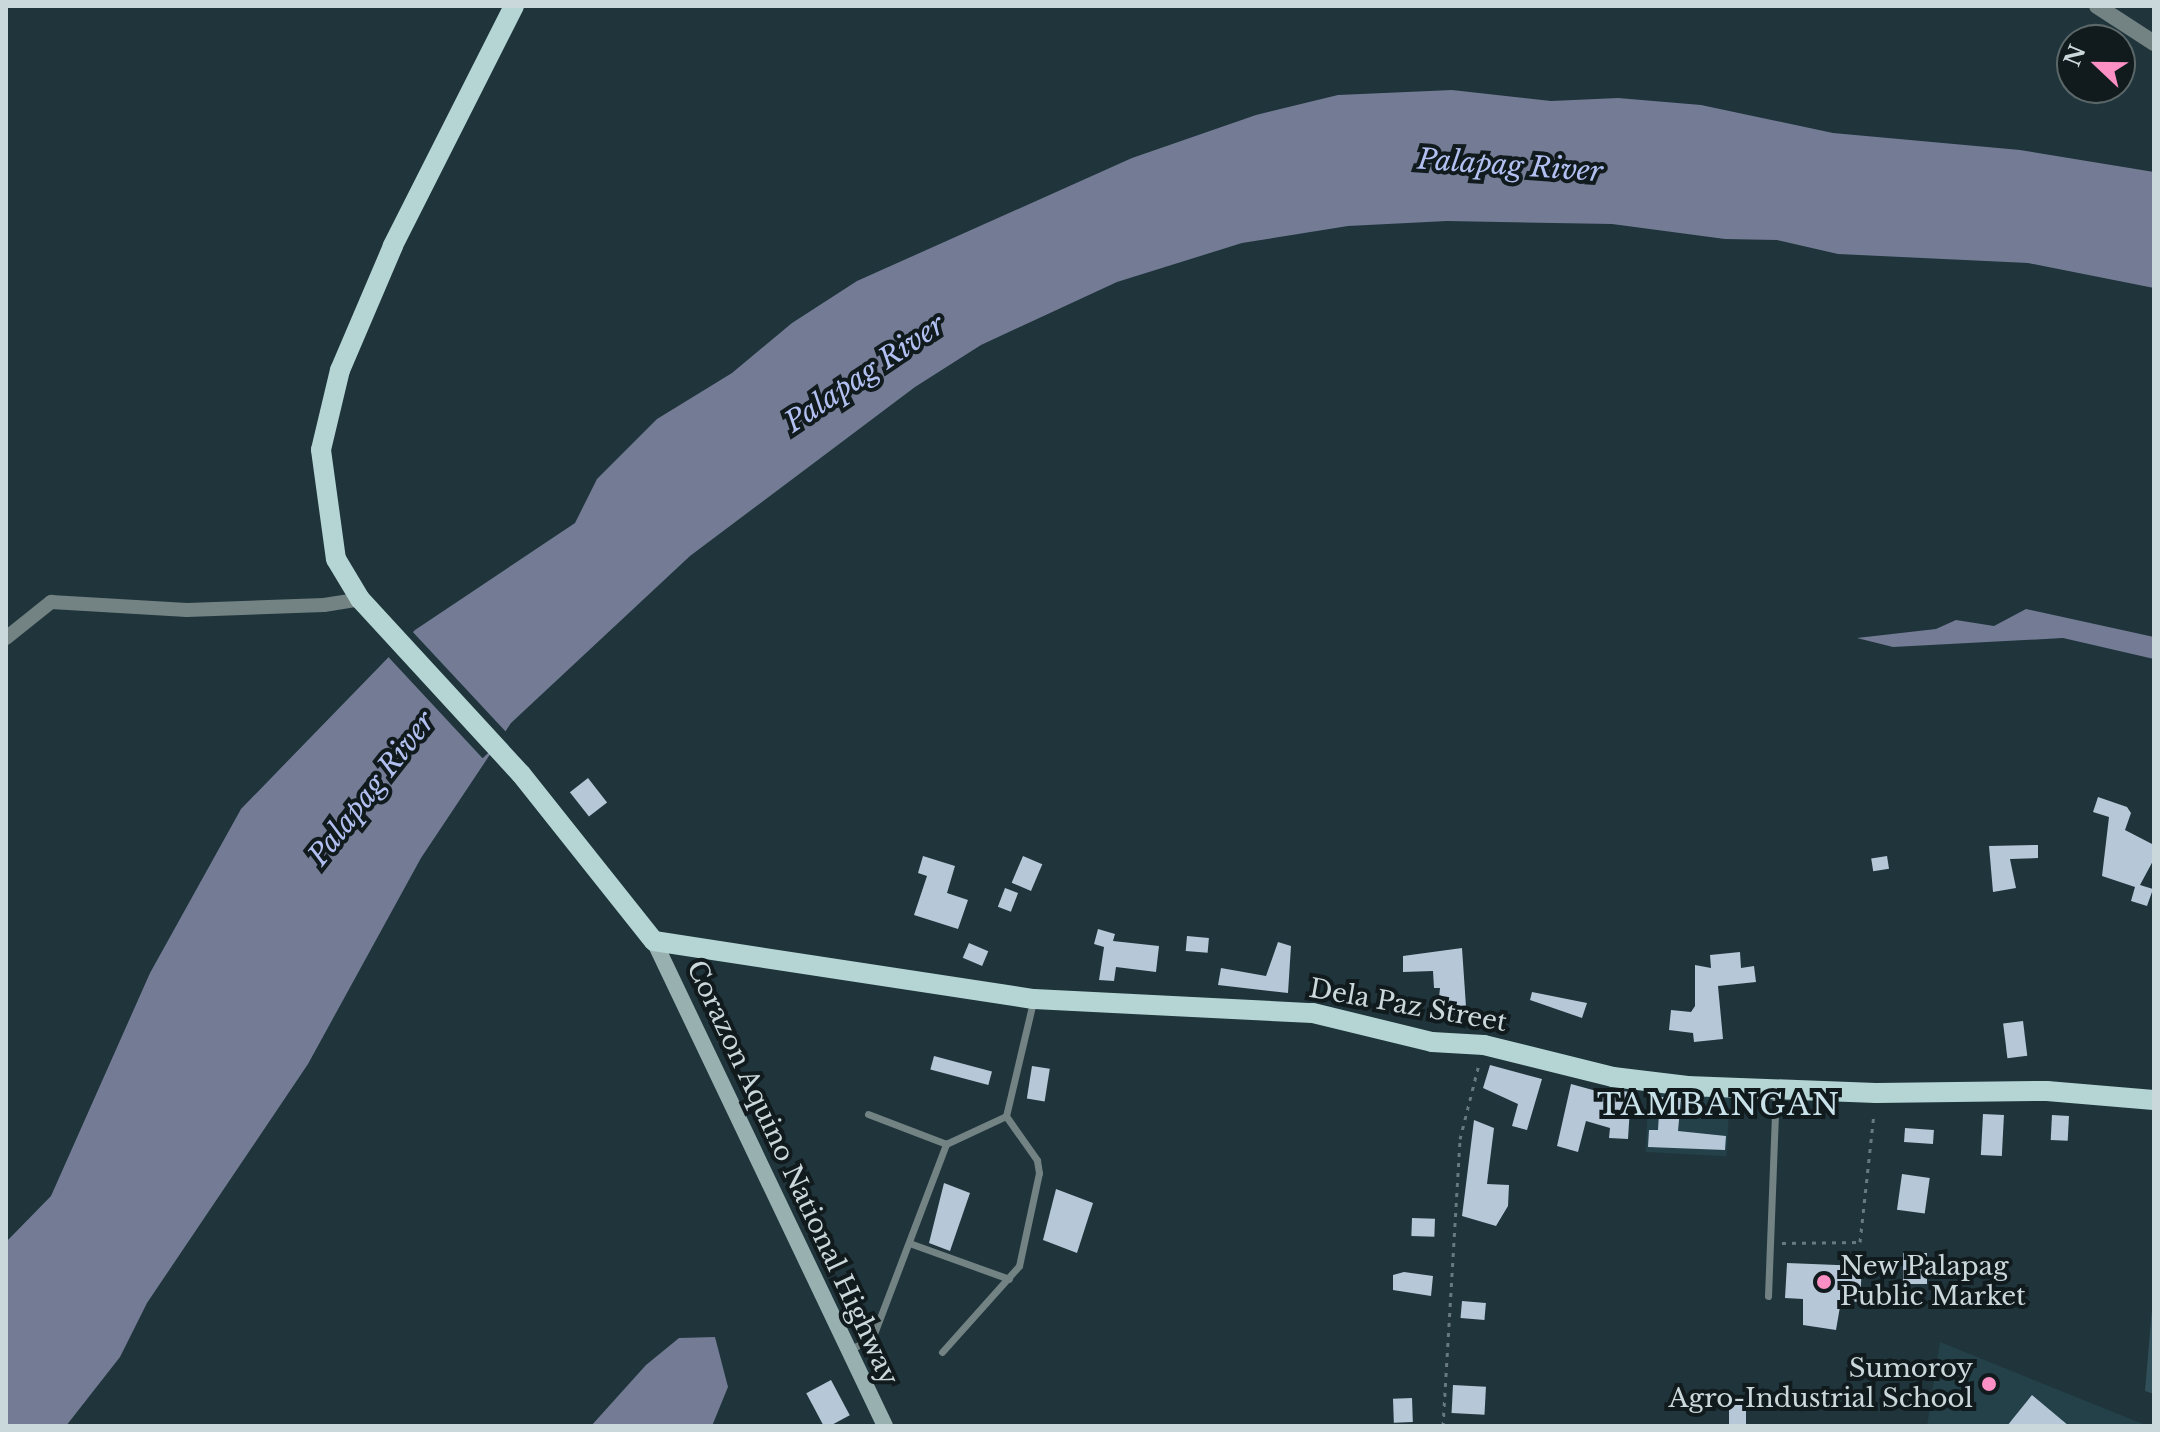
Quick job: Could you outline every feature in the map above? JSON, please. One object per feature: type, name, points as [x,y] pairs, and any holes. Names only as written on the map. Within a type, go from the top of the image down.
[{"type":"main road","points":[[514,6],[393,246],[340,370],[321,450],[336,559],[360,599],[521,774],[654,941]]},
{"type":"main road","name":"Dela Paz Street","points":[[654,941],[1034,999],[1313,1013],[1432,1042],[1484,1045],[1613,1077],[1776,1089],[1876,1093],[2047,1091],[2154,1100]]},
{"type":"main road","name":"Corazon Aquino National Highway","points":[[654,941],[885,1426]]},
{"type":"street","points":[[2097,6],[2154,43]]},
{"type":"street","points":[[6,638],[51,602],[187,610],[324,605],[360,599]]},
{"type":"lane","points":[[942,1352],[1019,1266],[1039,1173],[1037,1160],[1006,1116],[1034,999]]},
{"type":"lane","points":[[1768,1296],[1776,1089]]},
{"type":"lane","points":[[868,1114],[946,1144],[1006,1116]]},
{"type":"lane","points":[[848,1350],[872,1339],[912,1244],[946,1144]]},
{"type":"lane","points":[[912,1244],[1009,1279]]},
{"type":"path","points":[[1443,1426],[1460,1139],[1484,1045]]},
{"type":"path","points":[[1770,1244],[1860,1242],[1876,1093]]},
{"type":"shaded area","points":[[1649,1088],[1730,1092],[1727,1156],[1646,1152]]},
{"type":"shaded area","points":[[2154,1286],[2154,1394],[2145,1391]]},
{"type":"shaded area","name":"Sumoroy Agro-Industrial School","points":[[1940,1342],[2148,1426],[1927,1426]]},
{"type":"water","name":"Palapag River","points":[[1452,90],[1551,101],[1618,98],[1701,105],[1833,133],[2020,150],[2154,172],[2154,288],[2028,263],[1838,254],[1777,240],[1725,239],[1612,224],[1447,221],[1348,226],[1242,243],[1117,282],[981,345],[915,387],[690,556],[511,723],[421,858],[308,1064],[147,1303],[120,1357],[66,1426],[6,1426],[6,1242],[51,1196],[150,973],[241,809],[415,630],[575,523],[597,479],[657,419],[732,373],[792,323],[857,281],[1132,158],[1256,115],[1338,95]]},
{"type":"water","points":[[2026,609],[2154,637],[2154,659],[2063,638],[1893,647],[1857,638],[1936,629],[1956,620],[1994,626]]},
{"type":"water","points":[[715,1337],[728,1387],[712,1426],[591,1426],[646,1365],[679,1338]]},
{"type":"pier","points":[[410,629],[508,734],[483,758],[384,653]]},
{"type":"building","points":[[588,778],[607,802],[589,817],[570,792]]},
{"type":"building","points":[[2098,797],[2127,807],[2131,813],[2125,830],[2154,845],[2154,859],[2140,885],[2153,889],[2147,906],[2131,901],[2135,887],[2102,876],[2109,817],[2093,812]]},
{"type":"building","points":[[2038,845],[2038,858],[2010,859],[2016,888],[1993,892],[1989,846]]},
{"type":"building","points":[[923,856],[955,866],[947,893],[968,900],[958,929],[914,915],[927,876],[918,873]]},
{"type":"building","points":[[1023,856],[1042,864],[1031,891],[1012,883]]},
{"type":"building","points":[[1887,856],[1889,869],[1873,871],[1871,859]]},
{"type":"building","points":[[1005,888],[1018,893],[1011,912],[998,907]]},
{"type":"building","points":[[1098,929],[1115,934],[1113,941],[1159,946],[1156,972],[1116,967],[1114,981],[1099,980],[1104,947],[1094,944]]},
{"type":"building","points":[[1187,936],[1209,938],[1208,953],[1186,951]]},
{"type":"building","points":[[1278,942],[1291,946],[1288,993],[1218,985],[1221,968],[1266,976]]},
{"type":"building","points":[[969,943],[988,951],[982,966],[963,958]]},
{"type":"building","points":[[1462,948],[1467,1021],[1437,1017],[1440,988],[1434,988],[1433,971],[1403,972],[1403,956]]},
{"type":"building","points":[[1740,952],[1741,968],[1754,966],[1756,982],[1718,986],[1723,1039],[1694,1042],[1693,1033],[1669,1030],[1671,1010],[1691,1012],[1695,1006],[1695,965],[1711,968],[1710,955]]},
{"type":"building","points":[[1532,992],[1587,1003],[1582,1018],[1530,1000]]},
{"type":"building","points":[[2023,1021],[2027,1056],[2007,1058],[2003,1023]]},
{"type":"building","points":[[934,1056],[992,1072],[988,1085],[930,1070]]},
{"type":"building","points":[[1490,1065],[1542,1079],[1527,1130],[1512,1126],[1518,1104],[1483,1088]]},
{"type":"building","points":[[1032,1066],[1050,1069],[1045,1101],[1027,1099]]},
{"type":"building","points":[[1571,1084],[1611,1095],[1612,1090],[1631,1092],[1628,1139],[1609,1138],[1610,1128],[1586,1121],[1578,1152],[1557,1146]]},
{"type":"building","points":[[1660,1097],[1681,1098],[1678,1131],[1726,1136],[1725,1150],[1648,1147],[1649,1130],[1658,1130]]},
{"type":"building","points":[[1983,1114],[2004,1115],[2002,1156],[1981,1155]]},
{"type":"building","points":[[2052,1115],[2069,1116],[2068,1141],[2051,1140]]},
{"type":"building","points":[[1474,1120],[1494,1128],[1487,1184],[1509,1185],[1508,1206],[1496,1226],[1462,1216]]},
{"type":"building","points":[[1905,1128],[1934,1130],[1933,1144],[1904,1142]]},
{"type":"building","points":[[1902,1174],[1930,1178],[1925,1214],[1897,1210]]},
{"type":"building","points":[[944,1183],[970,1193],[950,1251],[929,1243]]},
{"type":"building","points":[[1056,1189],[1093,1203],[1077,1253],[1043,1240]]},
{"type":"building","points":[[1412,1218],[1435,1219],[1434,1237],[1411,1236]]},
{"type":"building","points":[[1903,1253],[1927,1253],[1927,1284],[1903,1284]]},
{"type":"building","name":"New Palapag Public Market","points":[[1787,1263],[1862,1266],[1860,1302],[1841,1301],[1836,1330],[1803,1325],[1803,1299],[1785,1298]]},
{"type":"building","points":[[1404,1272],[1433,1276],[1431,1296],[1393,1290],[1393,1275]]},
{"type":"building","points":[[1462,1301],[1486,1303],[1484,1320],[1461,1318]]},
{"type":"building","points":[[831,1380],[850,1415],[824,1426],[806,1393]]},
{"type":"building","points":[[1453,1385],[1486,1387],[1484,1415],[1452,1413]]},
{"type":"building","points":[[2032,1395],[2069,1426],[2007,1426]]},
{"type":"building","points":[[1412,1398],[1413,1422],[1394,1423],[1393,1399]]},
{"type":"building","points":[[1729,1400],[1746,1400],[1746,1426],[1729,1426]]},
{"type":"place","name":"New Palapag Public Market","points":[[1824,1282]]},
{"type":"place","name":"Sumoroy Agro-Industrial School","points":[[1989,1384]]},
{"type":"district","name":"TAMBANGAN","points":[[1719,1105]]}]
